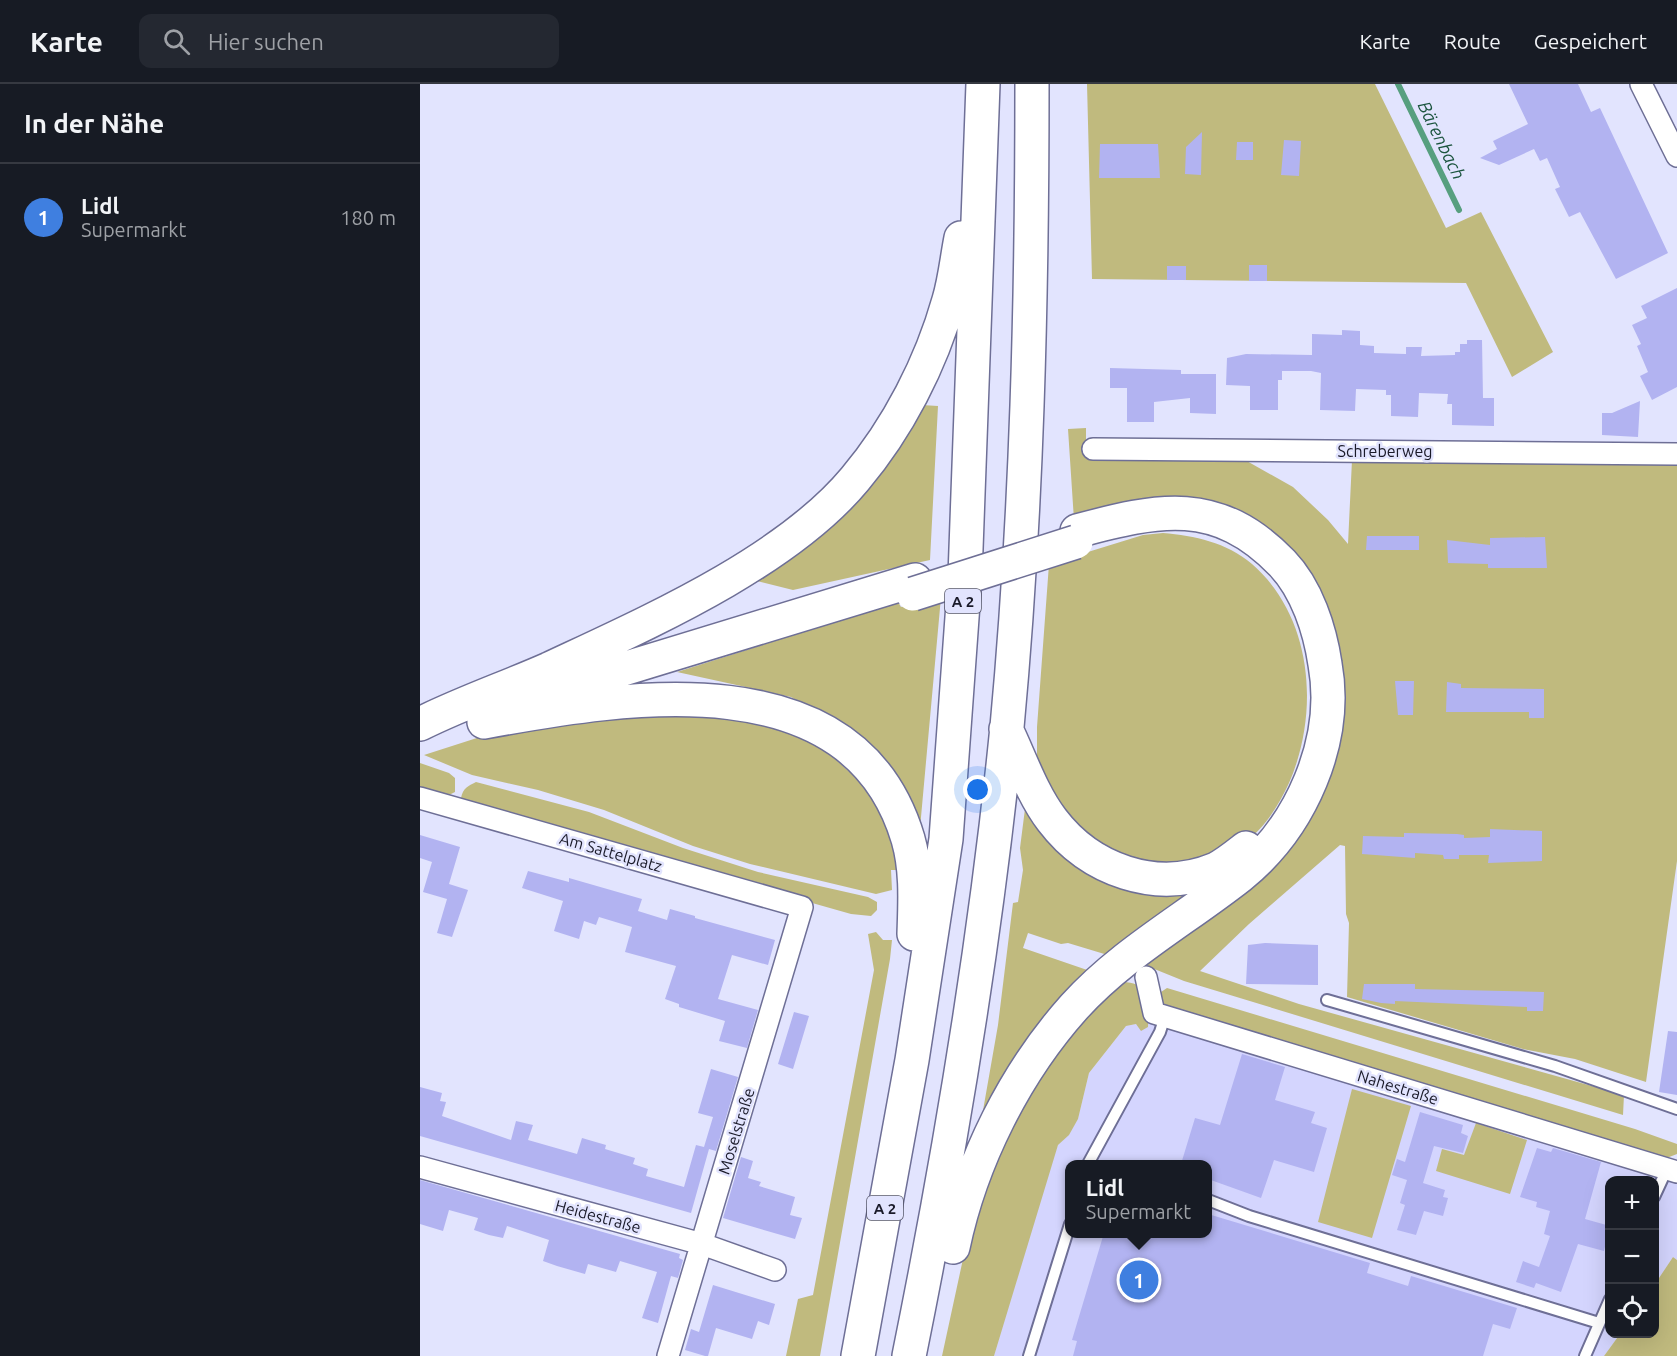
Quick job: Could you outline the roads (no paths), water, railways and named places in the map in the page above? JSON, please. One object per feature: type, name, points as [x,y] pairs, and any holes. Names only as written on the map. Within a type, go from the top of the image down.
[{"type":"highway","name":"A 2","points":[[858,1356],[912,1060],[946,839],[965,576],[983,84]]},
{"type":"highway","points":[[910,1356],[949,1148],[982,932],[1006,729],[1024,484],[1032,234],[1032,84]]},
{"type":"highway","points":[[420,735],[750,567],[806,526],[854,481],[887,438],[933,348],[950,299],[981,139]]},
{"type":"highway","points":[[484,722],[1076,536],[1136,515],[1169,512],[1212,517],[1244,531],[1267,548],[1289,570],[1304,596],[1321,638],[1328,678],[1330,702],[1326,732],[1315,772],[1289,821],[1265,852],[1242,875],[1125,971],[1073,1008],[1017,1083],[962,1204],[943,1292],[910,1356]]},
{"type":"highway","points":[[1006,729],[1050,818],[1070,841],[1093,859],[1127,874],[1152,879],[1178,879],[1217,869],[1246,848],[1268,827],[1292,791],[1309,749],[1317,714],[1313,658],[1304,628],[1291,600],[1264,564],[1227,539],[1191,528],[1154,524],[1076,536]]},
{"type":"highway","points":[[420,735],[468,717],[914,587]]},
{"type":"highway","points":[[420,735],[597,704],[718,701],[753,705],[795,717],[850,747],[884,786],[908,842],[915,890],[912,1060]]},
{"type":"street","points":[[1641,84],[1677,156]]},
{"type":"street","name":"Schreberweg","points":[[1093,449],[1677,454]]},
{"type":"street","name":"Am Sattelplatz","points":[[420,798],[802,907]]},
{"type":"street","name":"Moselstraße","points":[[668,1356],[802,907]]},
{"type":"street","points":[[1125,971],[1154,1013],[1165,1016]]},
{"type":"street","name":"Nahestraße","points":[[1165,1016],[1672,1170]]},
{"type":"street","name":"Heidestraße","points":[[420,1167],[702,1244],[775,1270]]},
{"type":"lane","points":[[1327,1000],[1555,1066],[1677,1108]]},
{"type":"lane","points":[[1091,1160],[1160,1032],[1165,1016]]},
{"type":"lane","points":[[1659,1190],[1672,1170]]},
{"type":"lane","points":[[1212,1201],[1260,1219],[1599,1323]]},
{"type":"lane","points":[[1029,1356],[1066,1238]]},
{"type":"lane","points":[[1585,1356],[1605,1310]]},
{"type":"waterway","name":"Bärenbach","points":[[1398,84],[1459,210]]},
{"type":"place","name":"Lidl","points":[[1139,1280]]}]
